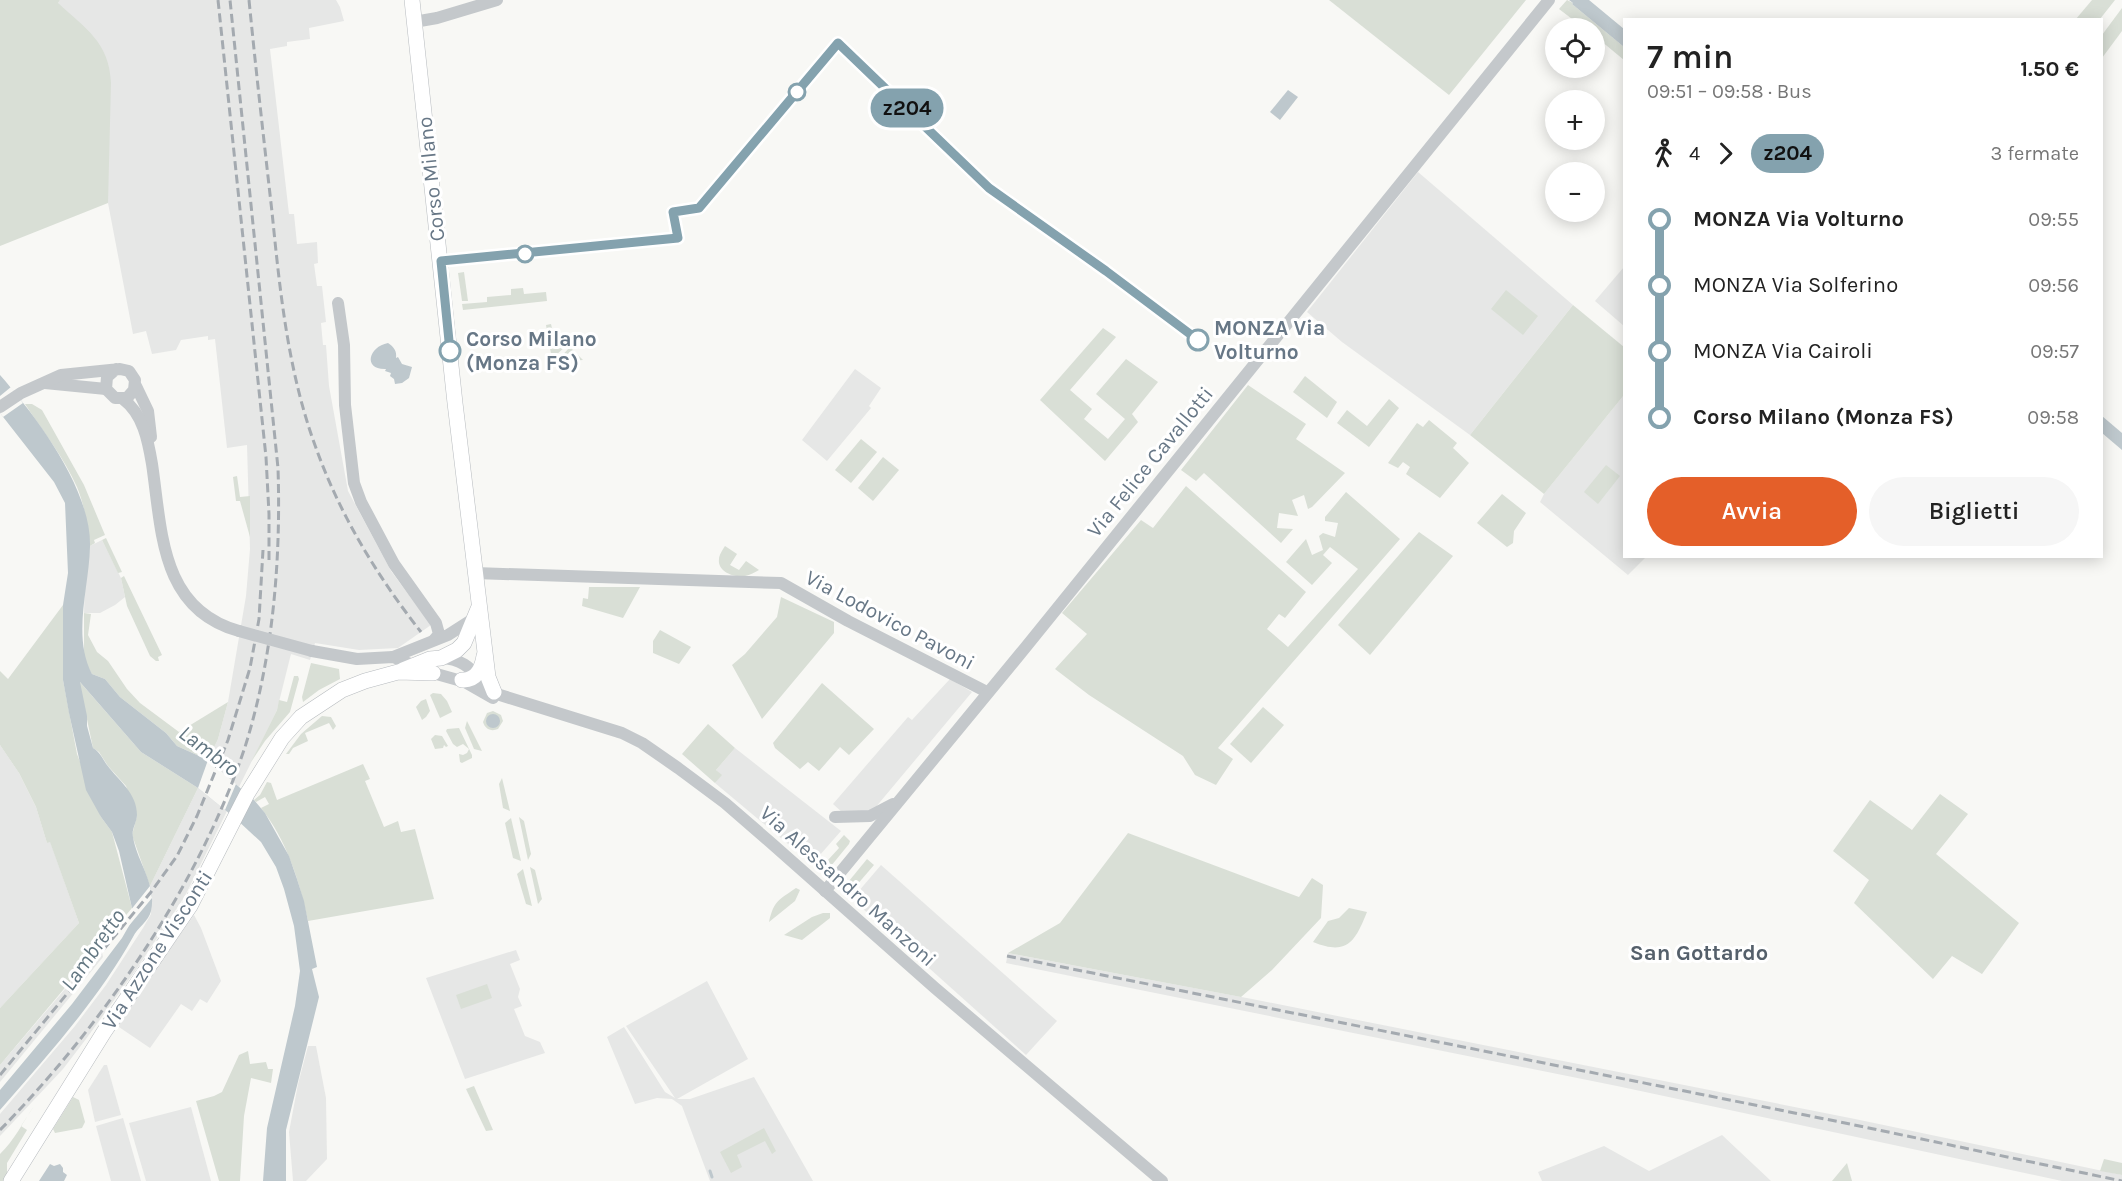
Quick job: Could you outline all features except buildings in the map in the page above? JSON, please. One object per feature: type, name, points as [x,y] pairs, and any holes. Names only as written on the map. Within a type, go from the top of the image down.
[{"type":"main road","name":"Corso Milano","points":[[412,0],[475,573],[474,620],[483,641]]},
{"type":"main road","points":[[398,672],[412,664],[435,663],[457,650],[474,620]]},
{"type":"main road","points":[[462,680],[469,680],[477,674],[483,662],[483,641]]},
{"type":"main road","points":[[483,641],[488,677],[494,692]]},
{"type":"main road","name":"Via Azzone Visconti","points":[[10,1181],[104,1032],[190,906],[247,794],[282,738],[308,712],[342,690],[365,681],[435,663]]},
{"type":"street","points":[[414,22],[437,18],[498,0]]},
{"type":"street","name":"Via Felice Cavallotti","points":[[825,891],[1033,639],[1549,0]]},
{"type":"street","points":[[338,303],[344,345],[351,467],[357,492],[394,564],[436,623],[439,634],[434,640]]},
{"type":"street","points":[[116,369],[106,378],[106,389],[113,397],[123,399],[137,412],[150,447]]},
{"type":"street","points":[[0,407],[17,395],[61,375],[124,369],[135,378],[136,386],[148,411],[151,429],[150,447],[164,545],[175,580],[187,599],[203,613],[222,625],[239,631],[312,651],[357,658],[393,657],[435,663],[496,700],[511,699]]},
{"type":"street","points":[[45,382],[106,389]]},
{"type":"street","points":[[123,399],[131,395],[136,386]]},
{"type":"street","name":"Via Lodovico Pavoni","points":[[475,573],[776,582],[987,692]]},
{"type":"street","points":[[393,657],[461,628],[474,620]]},
{"type":"street","points":[[393,657],[412,664]]},
{"type":"street","name":"Via Alessandro Manzoni","points":[[435,663],[460,662],[477,674],[494,692],[622,733],[642,743],[725,803],[935,988],[1162,1181]]},
{"type":"street","points":[[835,817],[870,816],[897,802]]},
{"type":"shaded area","points":[[0,0],[60,0],[58,3],[87,29],[101,47],[106,57],[111,83],[108,203],[0,246]]},
{"type":"shaded area","points":[[60,0],[336,0],[344,21],[309,28],[310,39],[287,42],[287,46],[270,49],[289,214],[294,214],[297,244],[317,242],[318,263],[314,264],[317,286],[322,286],[326,322],[321,323],[323,345],[326,345],[329,386],[348,491],[391,571],[431,625],[398,648],[359,650],[315,643],[310,660],[291,654],[277,710],[239,787],[208,760],[218,739],[228,702],[246,596],[250,549],[247,445],[227,448],[215,339],[208,340],[208,336],[181,340],[176,350],[152,354],[146,331],[133,334],[108,203],[107,180],[58,3]]},
{"type":"shaded area","points":[[1329,0],[1526,0],[1449,95]]},
{"type":"shaded area","points":[[1567,0],[1589,18],[1571,18],[1559,9]]},
{"type":"shaded area","points":[[1569,0],[1589,0],[1623,28],[1623,46],[1605,31],[1605,18],[1589,18]]},
{"type":"shaded area","points":[[2092,0],[2115,0],[2101,18],[2077,18]]},
{"type":"shaded area","points":[[2122,8],[2122,31],[2103,57],[2103,34]]},
{"type":"shaded area","points":[[1605,31],[1623,46],[1623,59],[1605,44]]},
{"type":"shaded area","points":[[1288,90],[1298,97],[1280,120],[1270,112]]},
{"type":"shaded area","points":[[1418,172],[1573,305],[1470,435],[1342,342],[1307,312]]},
{"type":"shaded area","points":[[1623,268],[1623,325],[1595,301]]},
{"type":"shaded area","points":[[464,272],[468,301],[462,301],[458,273]]},
{"type":"shaded area","points":[[523,288],[524,294],[546,292],[547,301],[463,310],[462,304],[487,302],[487,297],[511,295],[511,289]]},
{"type":"shaded area","points":[[1506,290],[1538,316],[1523,335],[1491,309]]},
{"type":"shaded area","points":[[1573,305],[1623,346],[1623,396],[1544,494],[1470,435]]},
{"type":"shaded area","points":[[551,324],[556,346],[566,346],[555,356],[551,354],[546,325]]},
{"type":"shaded area","points":[[1103,328],[1116,337],[1070,390],[1092,409],[1084,419],[1108,439],[1125,419],[1096,394],[1126,359],[1158,382],[1132,414],[1138,422],[1105,461],[1040,400]]},
{"type":"shaded area","points":[[388,343],[395,349],[396,358],[398,357],[402,364],[412,367],[409,378],[402,383],[395,384],[394,379],[390,376],[391,373],[374,366],[371,362],[376,349]]},
{"type":"shaded area","points":[[570,347],[583,360],[556,362]]},
{"type":"shaded area","points":[[855,369],[881,388],[869,406],[871,408],[827,461],[802,440]]},
{"type":"shaded area","points":[[0,375],[45,432],[72,478],[82,502],[88,525],[90,547],[82,628],[86,659],[92,674],[105,679],[120,697],[166,733],[177,746],[208,760],[254,800],[265,813],[289,856],[304,901],[317,967],[312,969],[319,997],[286,1130],[286,1181],[263,1181],[267,1128],[295,1006],[300,971],[294,926],[276,867],[261,842],[235,818],[198,788],[141,752],[80,682],[93,748],[134,800],[137,818],[133,834],[135,846],[149,882],[151,911],[88,1005],[0,1110],[0,1090],[72,1004],[122,938],[134,917],[119,851],[112,832],[86,790],[63,680],[63,605],[68,573],[65,503],[54,482],[0,413]]},
{"type":"shaded area","points":[[1305,376],[1337,402],[1327,418],[1293,392]]},
{"type":"shaded area","points":[[1248,385],[1306,424],[1296,439],[1345,473],[1312,507],[1308,509],[1304,495],[1292,500],[1298,516],[1279,513],[1277,528],[1293,529],[1281,543],[1204,473],[1196,481],[1181,470]]},
{"type":"shaded area","points":[[1623,396],[1623,558],[1645,558],[1628,575],[1540,502]]},
{"type":"shaded area","points":[[1389,399],[1399,408],[1369,447],[1337,423],[1347,410],[1367,426]]},
{"type":"shaded area","points":[[25,404],[32,404],[42,410],[84,485],[105,535],[94,540],[95,543],[90,546],[84,509],[72,476]]},
{"type":"shaded area","points":[[2103,417],[2122,433],[2122,450],[2103,434]]},
{"type":"shaded area","points":[[1429,420],[1457,443],[1453,448],[1469,463],[1440,498],[1406,474],[1410,467],[1403,462],[1398,468],[1388,463],[1417,423],[1423,427]]},
{"type":"shaded area","points":[[861,439],[877,452],[851,483],[835,470]]},
{"type":"shaded area","points":[[883,457],[899,470],[873,501],[858,488]]},
{"type":"shaded area","points":[[1606,465],[1620,476],[1598,504],[1584,492]]},
{"type":"shaded area","points":[[237,476],[240,497],[250,496],[250,537],[240,501],[236,501],[233,477]]},
{"type":"shaded area","points":[[1186,486],[1306,592],[1285,618],[1279,614],[1267,629],[1288,647],[1358,569],[1330,547],[1323,555],[1332,563],[1312,585],[1286,562],[1306,539],[1312,555],[1323,550],[1319,536],[1323,533],[1335,537],[1338,523],[1325,521],[1325,517],[1346,492],[1400,539],[1218,748],[1233,759],[1216,785],[1195,775],[1183,756],[1089,695],[1055,669],[1087,634],[1062,613],[1141,520],[1153,528]]},
{"type":"shaded area","points":[[1502,494],[1526,513],[1514,531],[1513,543],[1507,547],[1477,523]]},
{"type":"shaded area","points":[[1419,532],[1453,556],[1370,655],[1338,625]]},
{"type":"shaded area","points":[[106,538],[122,572],[118,573],[102,540]]},
{"type":"shaded area","points":[[102,540],[121,578],[125,597],[100,613],[84,613],[90,546]]},
{"type":"shaded area","points":[[725,546],[737,554],[730,565],[739,570],[746,561],[759,570],[741,576],[724,571],[719,564],[719,559]]},
{"type":"shaded area","points":[[124,576],[162,655],[158,657],[159,661],[150,656],[127,606],[121,578]]},
{"type":"shaded area","points":[[589,587],[640,587],[623,618],[582,606],[583,598],[588,599]]},
{"type":"shaded area","points":[[781,597],[834,622],[834,633],[762,719],[732,665],[745,654],[777,617]]},
{"type":"shaded area","points":[[63,605],[63,680],[77,754],[101,817],[112,832],[132,908],[0,1065],[0,1008],[79,923],[50,842],[47,843],[36,807],[19,773],[0,745],[0,671],[8,679]]},
{"type":"shaded area","points":[[84,613],[91,614],[88,635],[97,652],[108,661],[127,689],[140,703],[179,732],[228,702],[218,739],[208,760],[177,746],[166,733],[120,697],[105,679],[92,674],[84,660]]},
{"type":"shaded area","points":[[660,630],[691,647],[679,664],[653,653],[653,641]]},
{"type":"shaded area","points":[[311,663],[339,669],[340,679],[303,702],[302,697]]},
{"type":"shaded area","points":[[294,676],[298,676],[299,679],[290,712],[265,741],[251,762],[277,710],[279,700],[287,702]]},
{"type":"shaded area","points":[[950,679],[972,692],[875,808],[865,812],[843,813],[833,804],[908,717],[912,720]]},
{"type":"shaded area","points":[[79,681],[141,752],[198,788],[150,886],[132,835],[137,816],[126,786],[99,752],[93,748]]},
{"type":"shaded area","points":[[822,683],[874,729],[849,755],[840,747],[819,771],[808,762],[800,769],[775,748],[773,743]]},
{"type":"shaded area","points":[[441,694],[452,712],[440,718],[430,695]]},
{"type":"shaded area","points":[[426,699],[430,711],[422,720],[416,707]]},
{"type":"shaded area","points":[[1263,707],[1284,725],[1251,763],[1230,744]]},
{"type":"shaded area","points":[[493,711],[501,715],[503,721],[498,729],[491,730],[483,722],[487,713]]},
{"type":"shaded area","points":[[493,714],[498,716],[500,721],[498,726],[493,728],[488,726],[486,721],[488,716]]},
{"type":"shaded area","points":[[322,716],[331,717],[336,726],[333,730],[329,723],[305,733],[308,741],[286,754],[301,734]]},
{"type":"shaded area","points":[[467,721],[482,751],[474,749],[465,728]]},
{"type":"shaded area","points":[[708,724],[735,748],[716,770],[722,775],[715,783],[682,754]]},
{"type":"shaded area","points":[[459,728],[472,755],[472,758],[462,763],[459,754],[467,753],[469,749],[463,744],[457,747],[453,744],[446,731]]},
{"type":"shaded area","points":[[435,735],[442,736],[448,746],[444,745],[443,748],[435,749],[431,739]]},
{"type":"shaded area","points":[[0,745],[19,773],[36,807],[47,843],[50,841],[79,923],[0,1008]]},
{"type":"shaded area","points":[[735,748],[841,831],[812,864],[715,783],[721,775],[716,770]]},
{"type":"shaded area","points":[[363,764],[370,779],[365,781],[384,827],[398,821],[401,832],[415,829],[434,899],[308,921],[301,891],[285,847],[261,808],[269,804],[265,797],[256,802],[254,800],[260,795],[267,782],[271,783],[277,800]]},
{"type":"shaded area","points":[[502,778],[510,811],[503,808],[499,784]]},
{"type":"shaded area","points":[[198,788],[227,811],[185,896],[135,971],[63,1069],[0,1136],[0,1114],[75,1026],[106,985],[151,914],[150,886]]},
{"type":"shaded area","points":[[1940,794],[1968,814],[1936,854],[2019,923],[1982,974],[1952,956],[1933,979],[1854,903],[1869,880],[1833,851],[1870,800],[1912,830]]},
{"type":"shaded area","points":[[519,817],[524,821],[531,854],[528,860]]},
{"type":"shaded area","points":[[511,818],[521,861],[513,858],[505,823]]},
{"type":"shaded area","points":[[1128,833],[1299,897],[1312,878],[1323,885],[1321,918],[1272,970],[1241,997],[1008,953],[1060,923]]},
{"type":"shaded area","points":[[844,835],[850,841],[849,844],[831,866],[828,860],[839,848],[836,844]]},
{"type":"shaded area","points":[[867,859],[874,865],[856,886],[849,881]]},
{"type":"shaded area","points":[[881,865],[1057,1021],[1026,1055],[852,899]]},
{"type":"shaded area","points":[[530,867],[535,870],[542,899],[538,904]]},
{"type":"shaded area","points":[[523,869],[532,906],[526,904],[517,874]]},
{"type":"shaded area","points":[[796,888],[800,890],[795,901],[769,922],[778,901]]},
{"type":"shaded area","points":[[1349,908],[1367,912],[1354,938],[1348,944],[1334,947],[1313,942],[1328,921],[1339,918]]},
{"type":"shaded area","points":[[830,913],[830,918],[802,940],[784,935],[812,917]]},
{"type":"shaded area","points":[[194,915],[221,981],[207,1003],[200,999],[192,1011],[181,1004],[150,1048],[116,1025]]},
{"type":"shaded area","points":[[101,947],[103,957],[0,1082],[0,1065]]},
{"type":"shaded area","points":[[516,950],[520,960],[510,964],[520,989],[518,997],[522,1006],[514,1009],[525,1036],[540,1042],[545,1053],[465,1079],[426,978]]},
{"type":"shaded area","points":[[1008,953],[1855,1119],[2122,1175],[2122,1181],[2062,1181],[1617,1086],[1006,963]]},
{"type":"shaded area","points":[[707,981],[748,1059],[677,1099],[690,1099],[754,1077],[813,1181],[710,1181],[682,1106],[672,1099],[657,1098],[635,1104],[607,1037],[624,1027],[665,1092],[675,1098],[626,1026]]},
{"type":"shaded area","points":[[487,984],[492,998],[461,1009],[456,995]]},
{"type":"shaded area","points":[[308,1046],[316,1046],[326,1098],[327,1159],[306,1181],[293,1181],[289,1132]]},
{"type":"shaded area","points":[[248,1051],[250,1064],[266,1062],[268,1069],[273,1069],[271,1083],[251,1078],[244,1116],[240,1181],[219,1181],[196,1101],[222,1092],[239,1055]]},
{"type":"shaded area","points":[[104,1065],[107,1065],[121,1115],[95,1122],[88,1090]]},
{"type":"shaded area","points":[[474,1086],[493,1130],[486,1131],[466,1089]]},
{"type":"shaded area","points":[[73,1097],[79,1100],[85,1122],[82,1128],[55,1133],[53,1129]]},
{"type":"shaded area","points":[[191,1107],[211,1181],[146,1181],[129,1123]]},
{"type":"shaded area","points":[[123,1118],[141,1181],[111,1181],[96,1126]]},
{"type":"shaded area","points":[[21,1126],[27,1130],[7,1163],[7,1177],[4,1181],[0,1181],[0,1154]]},
{"type":"shaded area","points":[[764,1128],[776,1151],[772,1154],[765,1141],[737,1155],[742,1167],[731,1173],[720,1152]]},
{"type":"shaded area","points":[[1722,1135],[1771,1181],[1542,1181],[1538,1172],[1604,1146],[1649,1171]]},
{"type":"shaded area","points":[[2104,1159],[2122,1163],[2122,1175],[2100,1171]]},
{"type":"shaded area","points":[[1847,1163],[1852,1181],[1832,1181]]},
{"type":"shaded area","points":[[50,1164],[54,1166],[60,1164],[67,1175],[64,1181],[39,1181]]},
{"type":"pier","points":[[11,387],[23,403],[3,417],[0,413],[0,396]]},
{"type":"pier","points":[[208,760],[236,784],[225,810],[198,788]]},
{"type":"pier","points":[[150,886],[152,898],[103,957],[128,924],[130,911]]},
{"type":"waterway","points":[[710,1171],[712,1177]]},
{"type":"railway","points":[[218,0],[266,457],[269,561]]},
{"type":"railway","points":[[0,1130],[75,1046],[144,952],[174,902],[202,851],[225,799],[245,747],[262,679],[269,644],[276,574],[278,468],[230,0]]},
{"type":"railway","points":[[249,0],[282,302],[298,390],[316,448],[348,521],[389,589],[421,632]]},
{"type":"railway","points":[[0,1075],[151,892],[177,856],[197,816],[228,740],[250,668],[259,619],[263,550]]},
{"type":"railway","points":[[1007,956],[1845,1123],[2122,1181]]},
{"type":"bus line","name":"z204","points":[[450,351],[441,261],[554,252],[678,238],[673,212],[699,208],[838,43],[989,188],[1198,340]]},
{"type":"place","name":"MONZA Via Volturno","points":[[1198,340]]},
{"type":"place","name":"Corso Milano (Monza FS)","points":[[450,351]]},
{"type":"district","name":"San Gottardo","points":[[1699,953]]},
{"type":"water label","name":"Lambro","points":[[209,751]]},
{"type":"water label","name":"Lambretto","points":[[93,950]]}]
